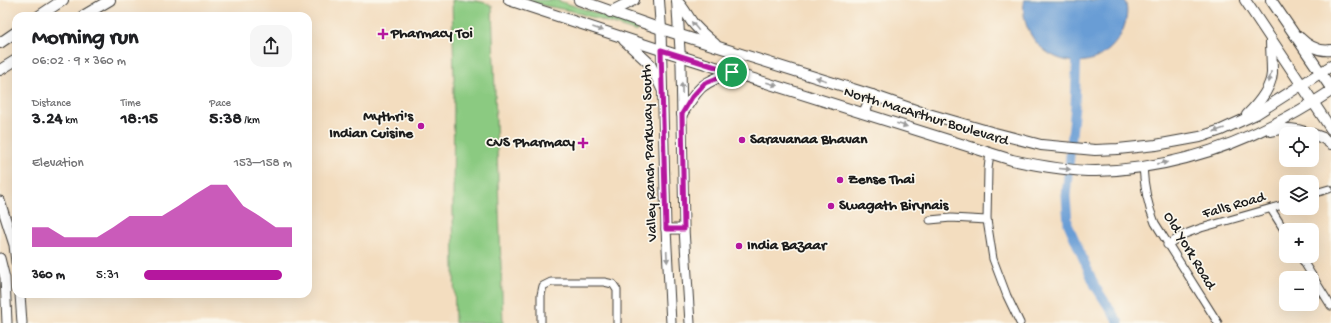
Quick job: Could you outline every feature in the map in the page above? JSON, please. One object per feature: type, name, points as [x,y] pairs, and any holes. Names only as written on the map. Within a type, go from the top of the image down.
[{"type":"main road","points":[[45,12],[63,0]]},
{"type":"main road","points":[[90,12],[110,0]]},
{"type":"main road","name":"North MacArthur Boulevard","points":[[510,0],[661,50],[1012,160],[1068,169],[1095,171],[1143,166],[1197,156],[1248,138],[1280,123],[1331,91]]},
{"type":"main road","name":"North MacArthur Boulevard","points":[[579,0],[679,35],[872,94],[918,111],[1041,145],[1095,150],[1118,149],[1174,142],[1200,137],[1221,130],[1256,114],[1331,66]]},
{"type":"main road","points":[[610,12],[634,0]]},
{"type":"main road","points":[[659,0],[661,29]]},
{"type":"main road","points":[[1245,0],[1331,129]]},
{"type":"main road","points":[[1271,0],[1331,88]]},
{"type":"main road","points":[[677,1],[679,35]]},
{"type":"main road","points":[[677,1],[683,7],[700,32],[718,47]]},
{"type":"main road","points":[[1289,27],[1304,42],[1316,49],[1331,50]]},
{"type":"main road","points":[[0,43],[12,35]]},
{"type":"main road","points":[[619,36],[650,64],[662,89]]},
{"type":"main road","points":[[1242,121],[1256,106],[1267,90],[1272,74],[1271,38]]},
{"type":"main road","points":[[0,70],[12,62]]},
{"type":"main road","points":[[682,114],[692,97],[705,83],[732,72]]},
{"type":"main road","points":[[864,113],[872,94]]},
{"type":"main road","points":[[1248,138],[1279,129]]},
{"type":"main road","points":[[1319,137],[1331,144]]},
{"type":"street","name":"Valley Ranch Parkway South","points":[[661,29],[666,229],[671,323]]},
{"type":"street","points":[[679,35],[681,56],[684,229],[690,323]]},
{"type":"street","points":[[990,152],[988,170],[987,220],[993,259],[1007,296],[1020,323]]},
{"type":"street","name":"Old York Road","points":[[1143,166],[1144,185],[1149,209],[1155,223],[1218,323]]},
{"type":"street","points":[[1319,192],[1329,189]]},
{"type":"street","points":[[0,202],[12,239]]},
{"type":"street","name":"Falls Road","points":[[1168,244],[1185,234],[1201,228],[1279,206]]},
{"type":"street","points":[[1271,209],[1280,223]]},
{"type":"street","points":[[930,220],[951,218],[987,220]]},
{"type":"street","points":[[666,229],[684,229]]},
{"type":"street","points":[[0,258],[5,278],[7,322],[22,322],[20,298]]},
{"type":"street","points":[[1304,263],[1331,306]]},
{"type":"street","points":[[541,323],[541,295],[543,286],[551,282],[604,282],[613,284],[617,290],[618,323]]},
{"type":"green space","points":[[452,0],[479,1],[492,6],[503,323],[455,323],[453,211],[454,77]]},
{"type":"green space","points":[[524,0],[556,0],[639,27],[637,32],[572,11]]},
{"type":"water","points":[[1024,0],[1125,0],[1127,9],[1124,27],[1120,36],[1107,51],[1091,60],[1075,62],[1058,58],[1043,49],[1032,36],[1025,20]]},
{"type":"waterway","points":[[1077,50],[1075,105],[1066,196],[1068,224],[1095,286],[1119,323]]},
{"type":"place","name":"Pharmacy Toi","points":[[383,34]]},
{"type":"place","name":"Mythri's Indian Cuisine","points":[[421,126]]},
{"type":"place","name":"Saravanaa Bhavan","points":[[742,140]]},
{"type":"place","name":"CVS Pharmacy","points":[[583,143]]},
{"type":"place","name":"Zense Thai","points":[[840,180]]},
{"type":"place","name":"Swagath Birynais","points":[[831,206]]},
{"type":"place","name":"India Bazaar","points":[[739,246]]},
{"type":"route","points":[[661,50],[732,72],[705,83],[692,97],[682,114],[684,229],[666,229],[661,50]]}]
